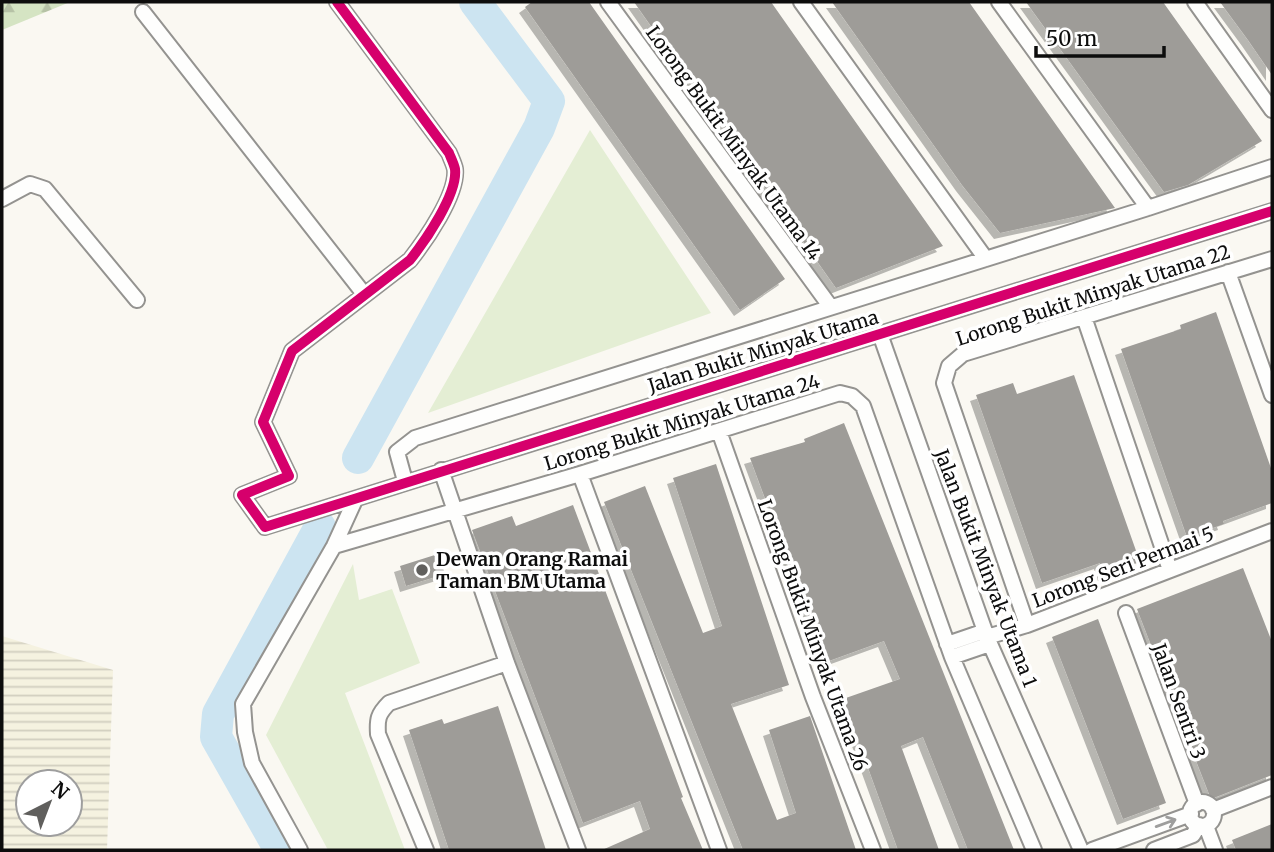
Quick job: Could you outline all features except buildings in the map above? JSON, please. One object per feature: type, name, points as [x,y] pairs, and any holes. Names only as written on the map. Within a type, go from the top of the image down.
[{"type":"street","points":[[143,12],[363,294],[410,260],[425,240],[452,189],[455,170],[449,153],[337,2]]},
{"type":"street","name":"Lorong Bukit Minyak Utama 14","points":[[608,2],[830,306]]},
{"type":"street","points":[[801,2],[986,259]]},
{"type":"street","points":[[999,2],[1149,208]]},
{"type":"street","points":[[1195,2],[1272,110]]},
{"type":"street","name":"Jalan Bukit Minyak Utama","points":[[405,481],[397,452],[415,438],[1272,167]]},
{"type":"street","points":[[2,199],[30,184],[45,189],[137,300]]},
{"type":"street","name":"Jalan Bukit Minyak Utama","points":[[363,294],[292,351],[263,422],[289,476],[242,495],[265,527],[1272,211]]},
{"type":"street","name":"Lorong Bukit Minyak Utama 22","points":[[1027,625],[944,383],[949,366],[963,354],[1272,259]]},
{"type":"street","points":[[1228,272],[1272,395]]},
{"type":"street","points":[[1084,317],[1170,570]]},
{"type":"street","name":"Jalan Bukit Minyak Utama 1","points":[[880,334],[987,637],[1081,850]]},
{"type":"street","name":"Lorong Bukit Minyak Utama 24","points":[[334,546],[580,474],[839,393],[852,396],[863,406],[950,650],[1034,850]]},
{"type":"street","name":"Lorong Bukit Minyak Utama 26","points":[[719,431],[813,697],[873,850]]},
{"type":"street","points":[[441,470],[507,663],[578,850]]},
{"type":"street","points":[[580,474],[719,850]]},
{"type":"street","points":[[297,849],[252,763],[245,732],[243,704],[334,546],[355,500]]},
{"type":"street","name":"Lorong Seri Permai 5","points":[[950,650],[1027,625],[1272,531]]},
{"type":"street","name":"Jalan Sentri 3","points":[[1126,613],[1198,817],[1215,850]]},
{"type":"street","points":[[426,850],[378,734],[377,719],[380,712],[389,703],[507,663]]},
{"type":"street","points":[[1154,850],[1193,835],[1205,802],[1213,810],[1272,788]]},
{"type":"street","points":[[1092,850],[1198,817]]},
{"type":"shaded area","points":[[2,636],[113,670],[107,850],[2,850]]},
{"type":"green space","points":[[2,2],[70,2],[2,30]]},
{"type":"green space","points":[[590,130],[711,313],[428,413]]},
{"type":"green space","points":[[353,564],[359,600],[392,589],[420,663],[345,693],[405,850],[328,850],[266,735]]},
{"type":"waterway","points":[[358,458],[539,128],[549,101],[475,2]]},
{"type":"waterway","points":[[280,850],[216,737],[218,714],[320,527]]},
{"type":"cycle path","points":[[337,2],[449,153],[455,169],[455,179],[439,217],[410,260],[292,351],[263,422],[289,476],[242,495],[265,527],[1272,211]]},
{"type":"place","name":"Dewan Orang Ramai Taman BM Utama","points":[[422,570]]}]
